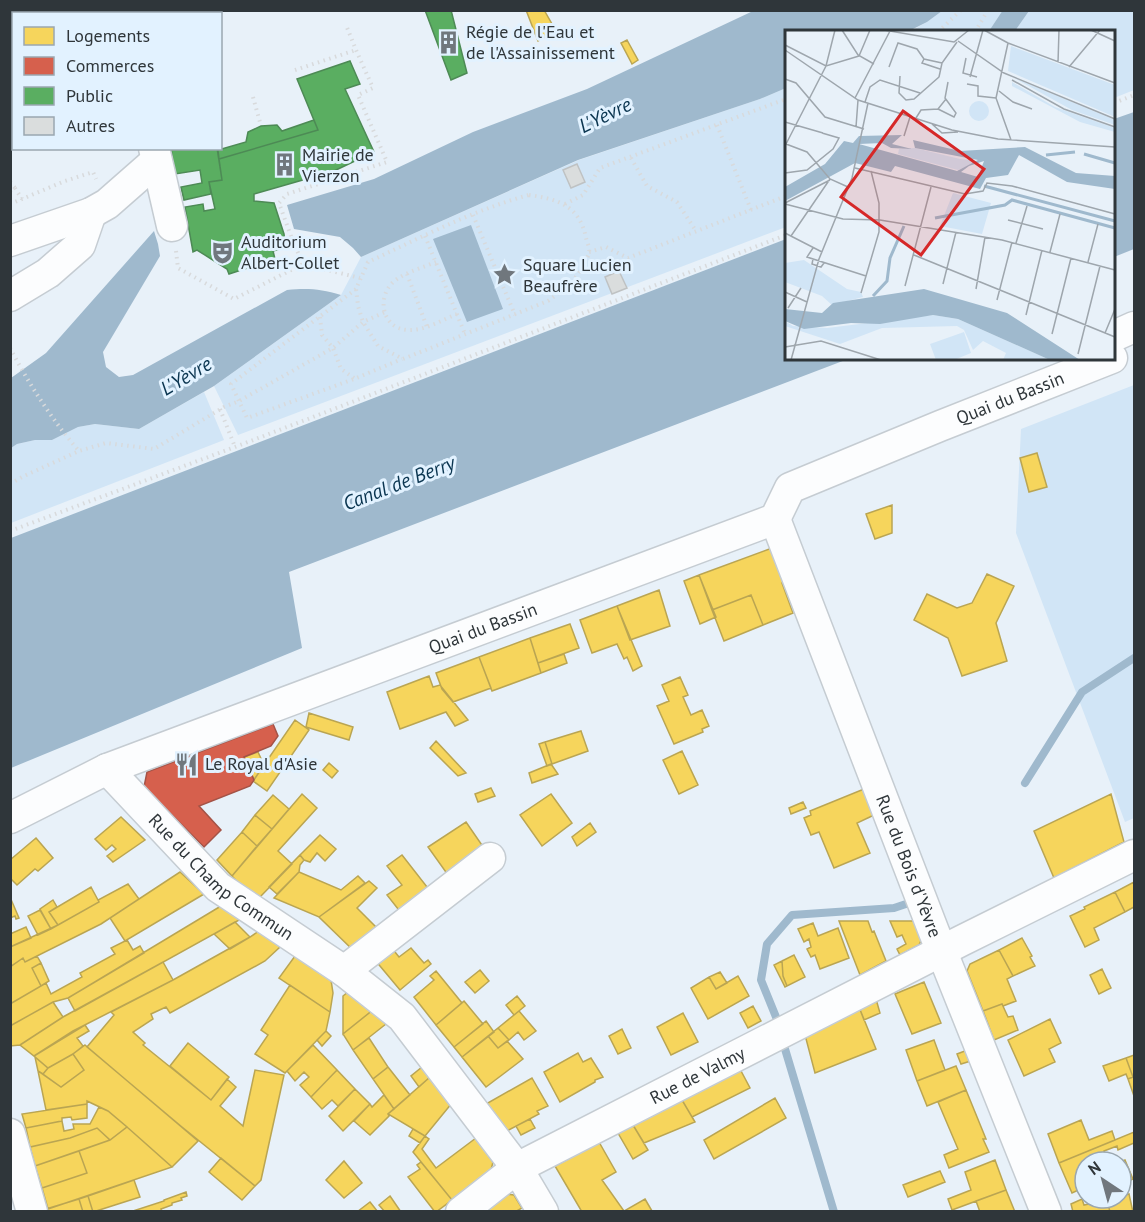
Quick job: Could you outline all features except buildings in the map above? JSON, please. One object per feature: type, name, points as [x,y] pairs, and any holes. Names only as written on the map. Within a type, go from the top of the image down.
[{"type":"street","points":[[10,241],[91,213],[107,204],[155,155]]},
{"type":"street","points":[[155,155],[172,226]]},
{"type":"street","points":[[10,296],[48,273],[80,245],[91,213]]},
{"type":"street","points":[[1115,335],[1134,327]]},
{"type":"street","name":"Quai du Bassin","points":[[1115,357],[1134,350]]},
{"type":"street","name":"Quai du Bassin","points":[[940,426],[993,386],[1054,360]]},
{"type":"street","name":"Quai du Bassin","points":[[10,818],[107,770],[775,519],[790,488],[1108,360]]},
{"type":"street","name":"Rue du Bois d'Yèvre","points":[[775,519],[942,951],[1046,1212]]},
{"type":"street","name":"Rue du Champ Commun","points":[[107,770],[218,887],[344,971],[402,1017],[517,1168],[543,1212]]},
{"type":"street","name":"Rue de Valmy","points":[[460,1212],[517,1168],[1134,855]]},
{"type":"street","points":[[344,971],[490,858]]},
{"type":"street","points":[[10,1134],[32,1212]]},
{"type":"path","points":[[940,30],[961,10]]},
{"type":"path","points":[[976,30],[988,10]]},
{"type":"path","points":[[303,264],[279,203],[286,194],[387,162],[358,95],[374,88],[346,25]]},
{"type":"path","points":[[295,70],[356,50]]},
{"type":"path","points":[[1115,102],[1134,95]]},
{"type":"path","points":[[253,97],[261,126]]},
{"type":"path","points":[[565,204],[583,195],[600,168],[785,99]]},
{"type":"path","points":[[717,125],[751,210]]},
{"type":"path","points":[[631,158],[647,186],[677,202],[696,231]]},
{"type":"path","points":[[10,182],[13,190],[22,199]]},
{"type":"path","points":[[356,289],[231,384],[247,418],[354,379],[548,301],[568,286],[583,267],[589,252],[585,229],[575,213],[565,204],[549,198],[529,195],[505,201],[368,262],[356,289],[363,322],[378,346],[403,359]]},
{"type":"path","points":[[589,252],[606,247],[628,258],[785,196]]},
{"type":"path","points":[[473,215],[515,315]]},
{"type":"path","points":[[172,226],[178,268],[234,299],[303,264],[360,278]]},
{"type":"path","points":[[425,236],[465,334]]},
{"type":"path","points":[[10,531],[785,236]]},
{"type":"path","points":[[436,262],[398,278],[385,291],[383,307],[385,312],[396,328],[411,331],[420,330],[457,314]]},
{"type":"path","points":[[407,274],[427,327]]},
{"type":"path","points":[[10,484],[79,451],[106,443],[153,449],[333,348],[363,322],[385,312]]},
{"type":"path","points":[[320,316],[322,335],[333,348],[341,369],[354,379]]},
{"type":"path","points":[[10,348],[21,369],[64,434],[79,451]]},
{"type":"path","points":[[220,410],[235,447]]},
{"type":"shaded area","points":[[942,11],[1003,11],[990,30],[913,30]]},
{"type":"shaded area","points":[[1029,11],[1134,11],[1134,90],[1115,98],[1115,30],[1016,30]]},
{"type":"shaded area","name":"Square Lucien Beaufrère","points":[[785,88],[785,227],[238,435],[214,386],[341,295],[361,257],[579,160]]},
{"type":"shaded area","points":[[1134,385],[1134,818],[1125,822],[1016,533],[1021,429]]},
{"type":"shaded area","points":[[204,392],[224,440],[11,523],[11,448],[17,444],[35,440],[52,440],[78,427],[95,424],[139,429]]},
{"type":"water","points":[[1003,10],[1029,10],[1016,30],[990,30]]},
{"type":"water","name":"L'Yèvre","points":[[753,11],[942,11],[911,30],[785,30],[785,88],[760,99],[578,160],[361,257],[340,237],[294,229],[287,205],[374,179],[473,132],[587,89]]},
{"type":"water","points":[[1134,112],[1134,249],[1115,257],[1115,119]]},
{"type":"water","points":[[471,225],[503,309],[467,322],[433,239]]},
{"type":"water","name":"L'Yèvre","points":[[154,231],[160,256],[103,352],[106,367],[119,377],[133,375],[287,290],[327,291],[341,295],[214,386],[139,429],[95,424],[78,427],[52,440],[35,440],[17,444],[11,448],[11,378],[46,353]]},
{"type":"water","name":"Canal de Berry","points":[[785,239],[785,360],[845,360],[289,572],[302,648],[11,768],[11,538]]},
{"type":"waterway","points":[[1025,783],[1082,692],[1134,658]]},
{"type":"waterway","points":[[779,1028],[761,980],[767,944],[792,915],[894,908],[909,903]]},
{"type":"waterway","points":[[782,1039],[834,1212]]},
{"type":"place","name":"Régie de l'Eau et de l'Assainissement","points":[[448,42]]},
{"type":"place","name":"Mairie de Vierzon","points":[[284,165]]},
{"type":"place","name":"Auditorium Albert-Collet","points":[[223,252]]},
{"type":"place","name":"Square Lucien Beaufrère","points":[[505,275]]},
{"type":"place","name":"Le Royal d'Asie","points":[[187,764]]}]
